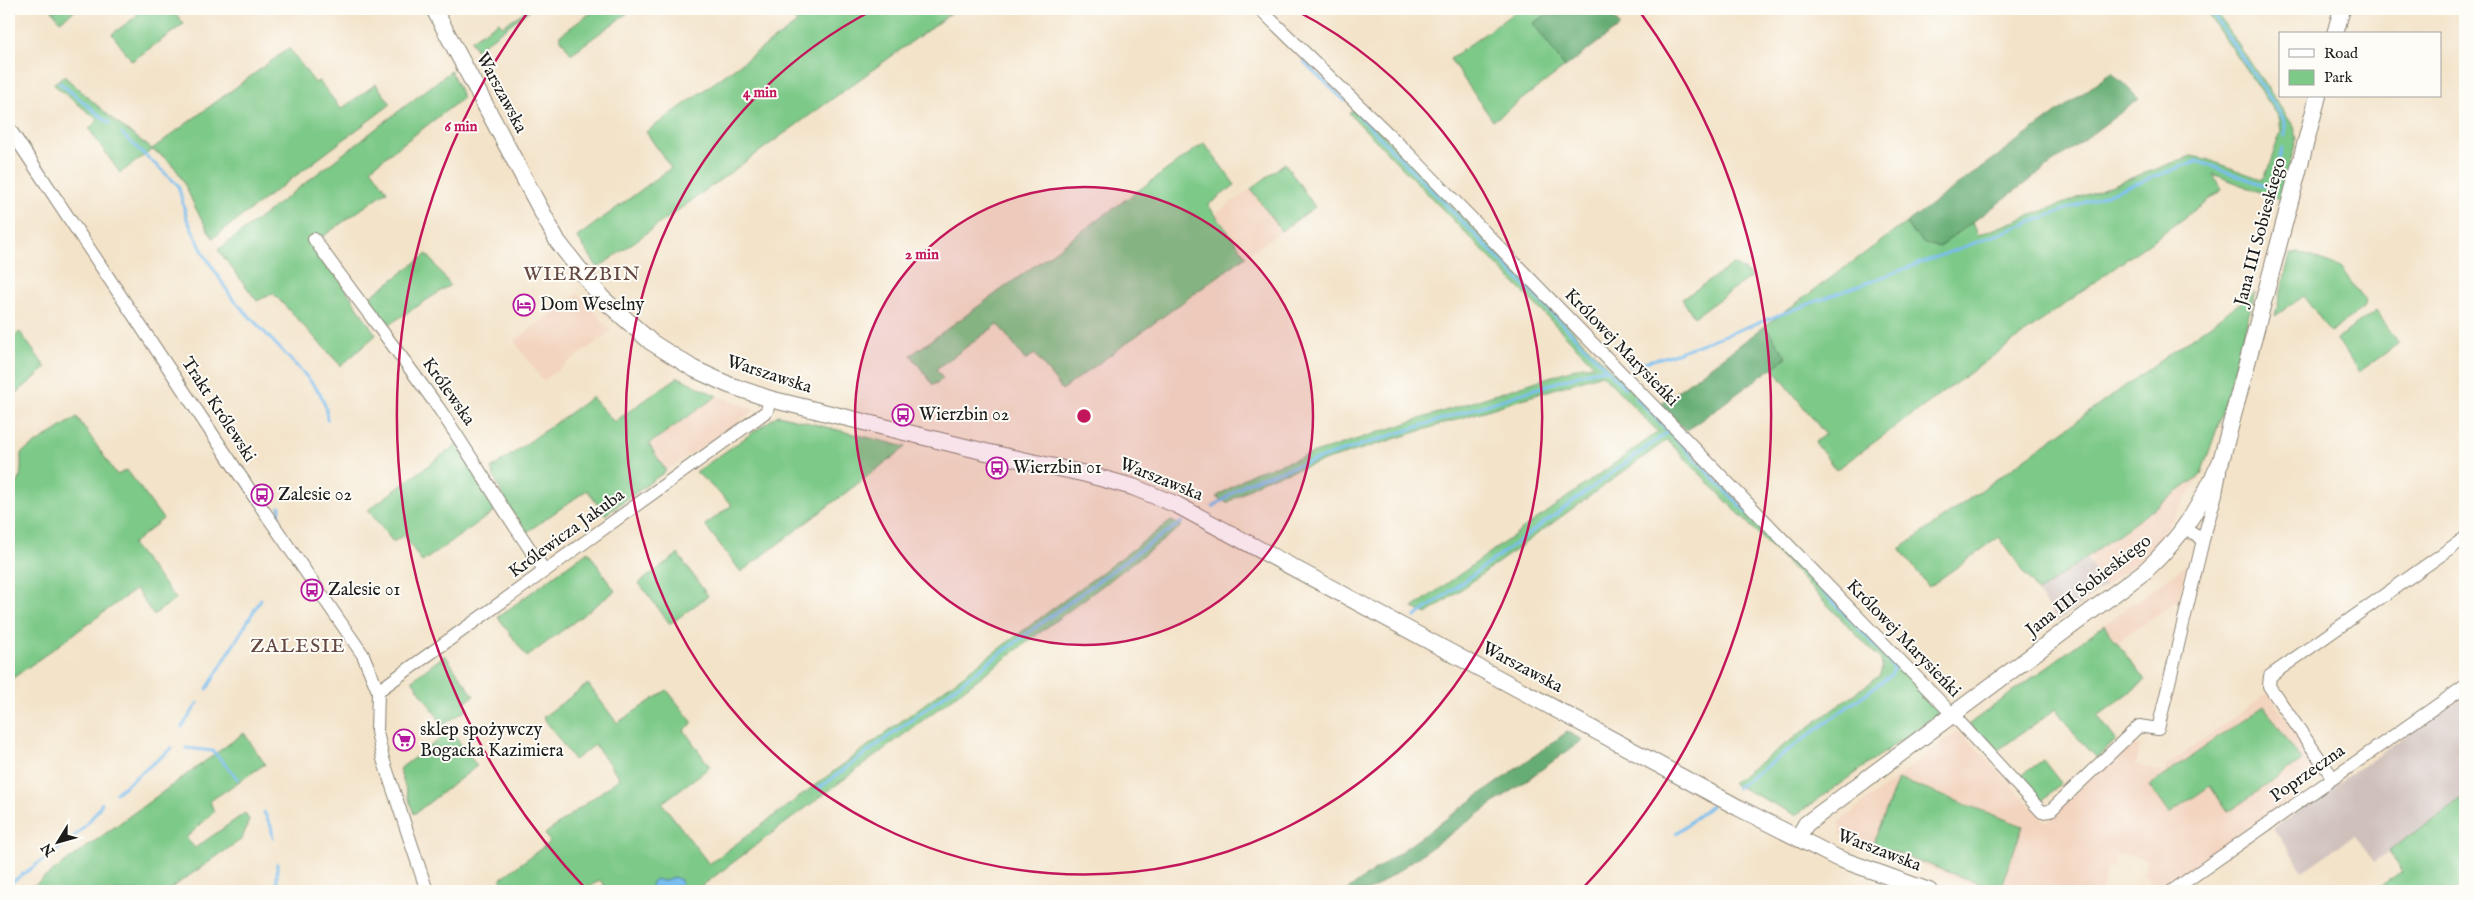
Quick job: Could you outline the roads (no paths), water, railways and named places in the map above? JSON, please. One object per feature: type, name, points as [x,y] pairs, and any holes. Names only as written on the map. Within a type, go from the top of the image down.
[{"type":"main road","name":"Warszawska","points":[[434,9],[558,242],[585,279],[617,312],[651,342],[694,369],[729,385],[770,399],[986,452],[1086,474],[1134,487],[1177,505],[1798,838],[1837,858],[1928,891]]},
{"type":"main road","points":[[2336,32],[2342,9]]},
{"type":"main road","name":"Jana III Sobieskiego","points":[[1798,838],[1806,824],[2145,571],[2185,529],[2203,501],[2221,461],[2317,98]]},
{"type":"street","name":"Królowej Marysieńki","points":[[1260,9],[1418,163],[1953,715],[2039,810],[2044,812],[2050,811],[2139,726],[2158,730],[2203,540]]},
{"type":"street","name":"Trakt Królewski","points":[[9,128],[255,498],[363,655],[378,691],[377,732],[383,760],[427,891]]},
{"type":"street","name":"Królewska","points":[[314,238],[438,408],[484,476],[498,503],[545,571]]},
{"type":"street","name":"Królewicza Jakuba","points":[[378,691],[767,411],[770,399]]},
{"type":"street","points":[[2185,529],[2203,540],[2216,494],[2221,461]]},
{"type":"street","points":[[2332,778],[2269,686],[2270,676],[2465,538]]},
{"type":"street","name":"Poprzeczna","points":[[2172,891],[2465,686]]},
{"type":"water","points":[[674,877],[681,880],[681,885],[671,891],[655,891],[651,886],[652,882],[656,879],[662,881]]},
{"type":"waterway","points":[[2209,9],[2280,113],[2285,122],[2285,136]]},
{"type":"waterway","points":[[1304,62],[1345,101]]},
{"type":"waterway","points":[[60,83],[109,123]]},
{"type":"waterway","points":[[1358,115],[1625,388]]},
{"type":"waterway","points":[[122,134],[178,185],[187,219],[204,254],[232,298],[320,393],[326,408],[327,420]]},
{"type":"waterway","points":[[1628,366],[1668,356],[2197,161],[2272,188],[2282,148]]},
{"type":"waterway","points":[[1213,507],[1245,484],[1259,478],[1588,372],[1606,369]]},
{"type":"waterway","points":[[1636,398],[1886,657],[1894,669],[1891,675],[1737,788]]},
{"type":"waterway","points":[[1415,617],[1668,432]]},
{"type":"waterway","points":[[278,523],[280,507]]},
{"type":"waterway","points":[[818,789],[1140,550],[1182,522]]},
{"type":"waterway","points":[[207,689],[261,599]]},
{"type":"waterway","points":[[182,727],[198,703]]},
{"type":"waterway","points":[[116,793],[172,748]]},
{"type":"waterway","points":[[186,748],[213,751],[238,779]]},
{"type":"waterway","points":[[9,884],[72,838],[94,816],[102,803]]},
{"type":"waterway","points":[[1676,833],[1711,806]]},
{"type":"waterway","points":[[264,812],[271,826],[273,838]]},
{"type":"waterway","points":[[277,863],[277,883]]},
{"type":"place","name":"Dom Weselny","points":[[524,305]]},
{"type":"place","name":"Wierzbin 02","points":[[903,415]]},
{"type":"place","name":"Wierzbin 01","points":[[997,468]]},
{"type":"place","name":"Zalesie 02","points":[[262,495]]},
{"type":"place","name":"Zalesie 01","points":[[312,590]]},
{"type":"place","name":"sklep spożywczy Bogacka Kazimiera","points":[[404,740]]},
{"type":"district","name":"WIERZBIN","points":[[582,274]]},
{"type":"district","name":"ZALESIE","points":[[298,646]]}]
